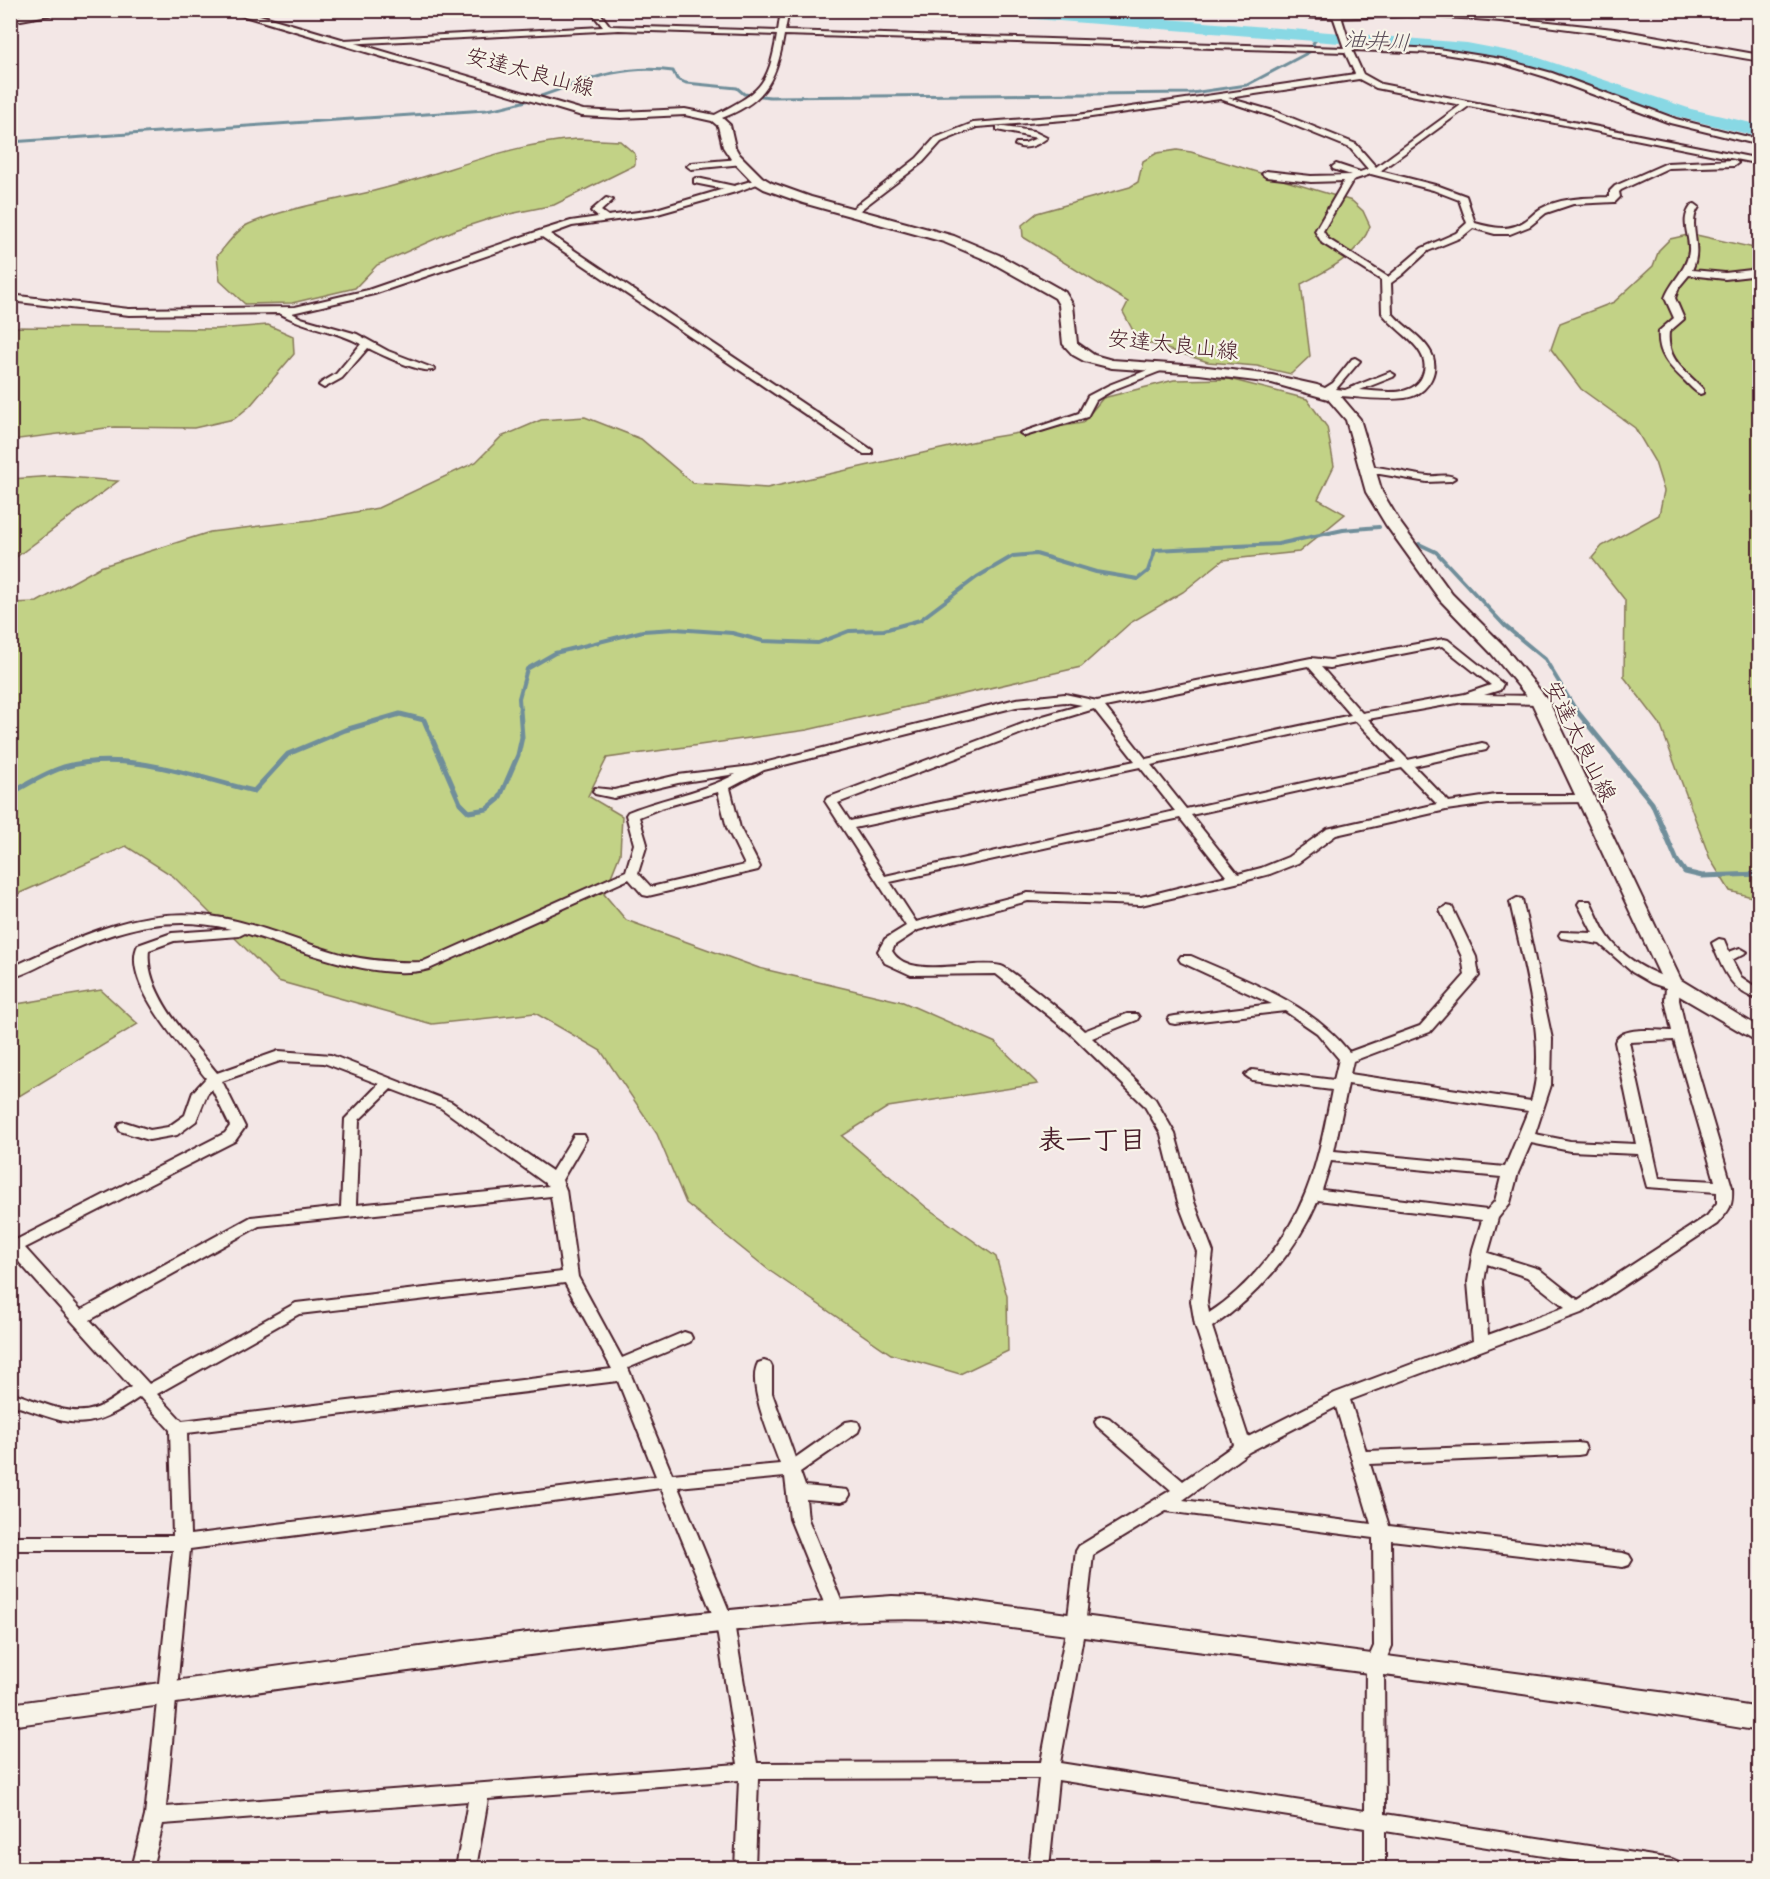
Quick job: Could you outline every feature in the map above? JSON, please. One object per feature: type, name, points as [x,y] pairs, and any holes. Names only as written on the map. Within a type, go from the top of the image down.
[{"type":"main road","points":[[10,19],[70,10]]},
{"type":"main road","name":"安達太良山線","points":[[229,10],[532,99],[591,114],[685,112],[716,118],[724,125],[729,147],[740,162],[761,182],[807,200],[949,239],[994,258],[1047,286],[1060,295],[1066,305],[1070,344],[1078,352],[1112,364],[1272,379],[1325,392],[1343,404],[1353,419],[1366,469],[1382,506],[1446,597],[1497,649],[1539,700],[1673,984]]},
{"type":"main road","points":[[1279,10],[1337,16],[1405,12],[1458,15],[1614,32],[1760,58]]},
{"type":"main road","points":[[1673,984],[1760,1037]]},
{"type":"main road","points":[[10,1715],[522,1645],[836,1610],[892,1607],[947,1609],[1375,1664],[1667,1704],[1760,1720]]},
{"type":"street","points":[[597,10],[596,13],[608,28]]},
{"type":"street","points":[[716,118],[761,92],[772,73],[784,10]]},
{"type":"street","points":[[1337,16],[1360,76]]},
{"type":"street","points":[[344,42],[608,28],[1438,51],[1501,61],[1549,75],[1673,121],[1760,143]]},
{"type":"street","points":[[852,212],[920,160],[938,140],[976,125],[1077,117],[1360,76],[1388,88],[1760,163]]},
{"type":"street","points":[[1217,97],[1274,114],[1353,146],[1371,170],[1427,185],[1463,198],[1471,225]]},
{"type":"street","points":[[1266,174],[1311,179],[1353,176],[1380,168],[1467,104]]},
{"type":"street","points":[[1023,120],[1024,131]]},
{"type":"street","points":[[976,125],[1024,131],[1043,138],[1026,146],[1019,145]]},
{"type":"street","points":[[691,166],[740,162]]},
{"type":"street","points":[[1471,225],[1495,231],[1510,231],[1527,224],[1543,211],[1572,201],[1612,200],[1616,197],[1614,191],[1618,188],[1667,166],[1760,163]]},
{"type":"street","points":[[1336,167],[1353,176]]},
{"type":"street","points":[[1353,176],[1320,235],[1387,281]]},
{"type":"street","points":[[697,181],[736,189]]},
{"type":"street","points":[[10,298],[129,312],[282,311],[354,297],[542,233],[606,218],[654,212],[761,182]]},
{"type":"street","points":[[606,218],[595,211],[609,200]]},
{"type":"street","points":[[1695,207],[1689,212],[1687,219],[1693,242],[1689,272],[1671,293],[1670,298],[1679,319],[1664,331],[1662,341],[1671,365],[1700,390]]},
{"type":"street","points":[[1387,281],[1399,276],[1425,249],[1461,234],[1471,225]]},
{"type":"street","points":[[542,233],[868,452]]},
{"type":"street","points":[[1689,272],[1725,276],[1760,272]]},
{"type":"street","points":[[1325,392],[1406,395],[1418,390],[1426,380],[1431,366],[1423,348],[1387,313],[1387,281]]},
{"type":"street","points":[[282,311],[298,320],[354,336],[385,353],[430,369]]},
{"type":"street","points":[[324,385],[347,368],[367,343]]},
{"type":"street","points":[[1325,392],[1336,385],[1355,361]]},
{"type":"street","points":[[1025,433],[1083,415],[1092,398],[1112,387],[1163,368]]},
{"type":"street","points":[[1345,393],[1390,375]]},
{"type":"street","points":[[1385,406],[1386,395]]},
{"type":"street","points":[[1366,469],[1387,469],[1425,480],[1450,478]]},
{"type":"street","points":[[846,826],[1358,716],[1463,698],[1496,687],[1497,684],[1444,642],[1330,664],[1311,662],[1097,705],[1047,719],[831,801],[846,826],[913,927]]},
{"type":"street","points":[[1311,662],[1358,716],[1446,806]]},
{"type":"street","points":[[600,791],[614,794],[678,779],[760,767],[1016,702],[1065,698],[1097,705],[1181,814],[1235,879]]},
{"type":"street","points":[[1463,698],[1539,700]]},
{"type":"street","points":[[883,880],[1482,747]]},
{"type":"street","points":[[10,974],[95,934],[130,924],[181,918],[209,920],[254,931],[368,965],[396,969],[424,966],[631,873],[640,853],[642,839],[632,815],[657,805],[724,786],[760,767]]},
{"type":"street","points":[[631,873],[648,892],[753,867],[736,832],[724,798],[724,786]]},
{"type":"street","points":[[1243,1447],[1203,1324],[1198,1301],[1205,1252],[1186,1202],[1168,1134],[1150,1102],[1082,1037],[999,970],[926,972],[900,967],[890,960],[885,951],[890,942],[913,927],[1028,897],[1141,901],[1235,879],[1293,860],[1332,832],[1446,806],[1496,799],[1586,799]]},
{"type":"street","points":[[1481,1345],[1476,1282],[1480,1256],[1491,1216],[1502,1203],[1510,1173],[1526,1137],[1544,1085],[1545,1038],[1517,902]]},
{"type":"street","points":[[1585,904],[1606,942]]},
{"type":"street","points":[[1346,1058],[1425,1029],[1472,976],[1469,957],[1447,910]]},
{"type":"street","points":[[142,1869],[155,1816],[182,1543],[177,1428],[145,1389],[78,1319],[15,1247],[230,1137],[238,1127],[214,1079],[148,988],[139,957],[143,948],[172,937],[254,931]]},
{"type":"street","points":[[1039,1869],[1049,1770],[1076,1626],[1085,1551],[1164,1504],[1243,1447],[1341,1397],[1578,1308],[1712,1220],[1725,1204],[1724,1187],[1680,1035],[1672,1000],[1673,984],[1663,984],[1652,979],[1606,942],[1597,938],[1566,935]]},
{"type":"street","points":[[1719,943],[1729,975],[1740,986],[1760,996]]},
{"type":"street","points":[[1725,958],[1740,952]]},
{"type":"street","points":[[1186,959],[1285,1007],[1319,1027],[1346,1058]]},
{"type":"street","points":[[1175,1020],[1285,1007]]},
{"type":"street","points":[[1082,1037],[1132,1017]]},
{"type":"street","points":[[1680,1035],[1642,1035],[1623,1038],[1652,1183],[1724,1187]]},
{"type":"street","points":[[124,1127],[149,1135],[172,1131],[191,1118],[200,1092],[214,1079],[279,1056],[326,1058],[446,1106],[556,1185]]},
{"type":"street","points":[[1203,1324],[1233,1304],[1263,1272],[1280,1250],[1313,1194],[1346,1058]]},
{"type":"street","points":[[1252,1075],[1341,1082],[1536,1107]]},
{"type":"street","points":[[348,1210],[352,1119],[390,1083]]},
{"type":"street","points":[[1526,1137],[1570,1146],[1645,1149]]},
{"type":"street","points":[[579,1138],[556,1185],[570,1277],[620,1370],[725,1623],[749,1771],[745,1869]]},
{"type":"street","points":[[1324,1155],[1510,1173]]},
{"type":"street","points":[[78,1319],[256,1221],[556,1185]]},
{"type":"street","points":[[1313,1194],[1491,1216]]},
{"type":"street","points":[[1480,1256],[1533,1274],[1578,1308]]},
{"type":"street","points":[[10,1398],[75,1418],[88,1418],[296,1309],[570,1277]]},
{"type":"street","points":[[177,1428],[620,1370],[684,1338]]},
{"type":"street","points":[[765,1367],[764,1393],[791,1470],[797,1492],[799,1519],[836,1610]]},
{"type":"street","points":[[1341,1397],[1382,1532],[1383,1646],[1375,1664],[1375,1869]]},
{"type":"street","points":[[1103,1422],[1182,1490]]},
{"type":"street","points":[[10,1543],[182,1543],[666,1481],[791,1470],[852,1427]]},
{"type":"street","points":[[1361,1458],[1578,1449]]},
{"type":"street","points":[[797,1492],[841,1495]]},
{"type":"street","points":[[1164,1504],[1623,1560]]},
{"type":"street","points":[[155,1816],[749,1771],[1049,1770],[1663,1868]]},
{"type":"street","points":[[466,1869],[478,1793]]},
{"type":"green space","points":[[578,139],[620,141],[635,154],[635,165],[554,205],[495,217],[455,230],[377,265],[355,288],[292,303],[245,304],[220,281],[217,256],[245,226],[266,217],[372,192],[506,151]]},
{"type":"green space","points":[[1177,150],[1191,152],[1352,201],[1363,211],[1370,226],[1359,245],[1341,261],[1301,284],[1310,356],[1291,374],[1257,366],[1208,362],[1138,340],[1123,312],[1128,302],[1023,237],[1022,225],[1037,213],[1130,187],[1138,182],[1143,161],[1157,153]]},
{"type":"green space","points":[[1692,234],[1759,249],[1759,899],[1730,891],[1710,859],[1660,724],[1624,677],[1625,600],[1592,558],[1602,546],[1659,515],[1664,491],[1655,462],[1635,428],[1581,389],[1551,349],[1560,323],[1614,302],[1653,266],[1659,250],[1670,239]]},
{"type":"green space","points":[[268,325],[293,336],[294,354],[250,406],[234,419],[194,428],[114,427],[11,440],[11,327],[216,329]]},
{"type":"green space","points":[[1229,379],[1307,399],[1327,427],[1334,466],[1318,499],[1345,514],[1299,552],[1223,560],[1183,592],[1130,623],[1081,667],[807,730],[607,758],[588,796],[622,816],[620,854],[604,894],[626,920],[759,968],[903,1002],[996,1043],[1038,1084],[888,1107],[842,1136],[926,1207],[996,1257],[1007,1296],[1008,1351],[960,1374],[891,1354],[770,1271],[686,1203],[657,1134],[601,1051],[535,1013],[432,1024],[278,981],[173,876],[126,846],[11,897],[10,603],[37,602],[100,567],[210,532],[311,520],[378,508],[476,462],[501,437],[541,420],[585,417],[641,439],[693,483],[767,488],[994,437],[1082,423],[1103,398],[1174,380]]},
{"type":"green space","points":[[55,476],[118,481],[11,561],[11,479]]},
{"type":"green space","points":[[101,990],[138,1024],[11,1101],[11,1005]]},
{"type":"waterway","name":"油井川","points":[[983,10],[1467,48],[1524,59],[1685,113],[1760,131]]},
{"type":"waterway","points":[[10,142],[486,110],[533,99],[600,76],[647,69],[673,71],[677,79],[686,83],[737,88],[744,94],[770,97],[1192,93],[1247,85],[1315,49],[1313,43],[1317,39]]},
{"type":"waterway","points":[[520,712],[519,698],[527,669],[555,653],[643,631],[675,629],[732,633],[763,641],[818,643],[849,631],[884,630],[920,620],[977,577],[1013,556],[1036,554],[1096,572],[1138,579],[1148,571],[1155,550],[1278,544],[1343,530],[1379,527]]},
{"type":"waterway","points":[[1419,544],[1436,552],[1505,626],[1545,659],[1577,712]]},
{"type":"waterway","points":[[10,794],[64,767],[88,762],[111,761],[160,767],[254,791],[288,754],[345,730],[400,714],[424,720],[460,803],[469,812],[487,809],[499,799],[518,755],[522,737],[520,710]]},
{"type":"waterway","points":[[1576,710],[1652,803],[1677,861],[1685,872],[1702,876],[1760,874]]},
{"type":"district","name":"表一丁目","points":[[1092,1140]]}]
